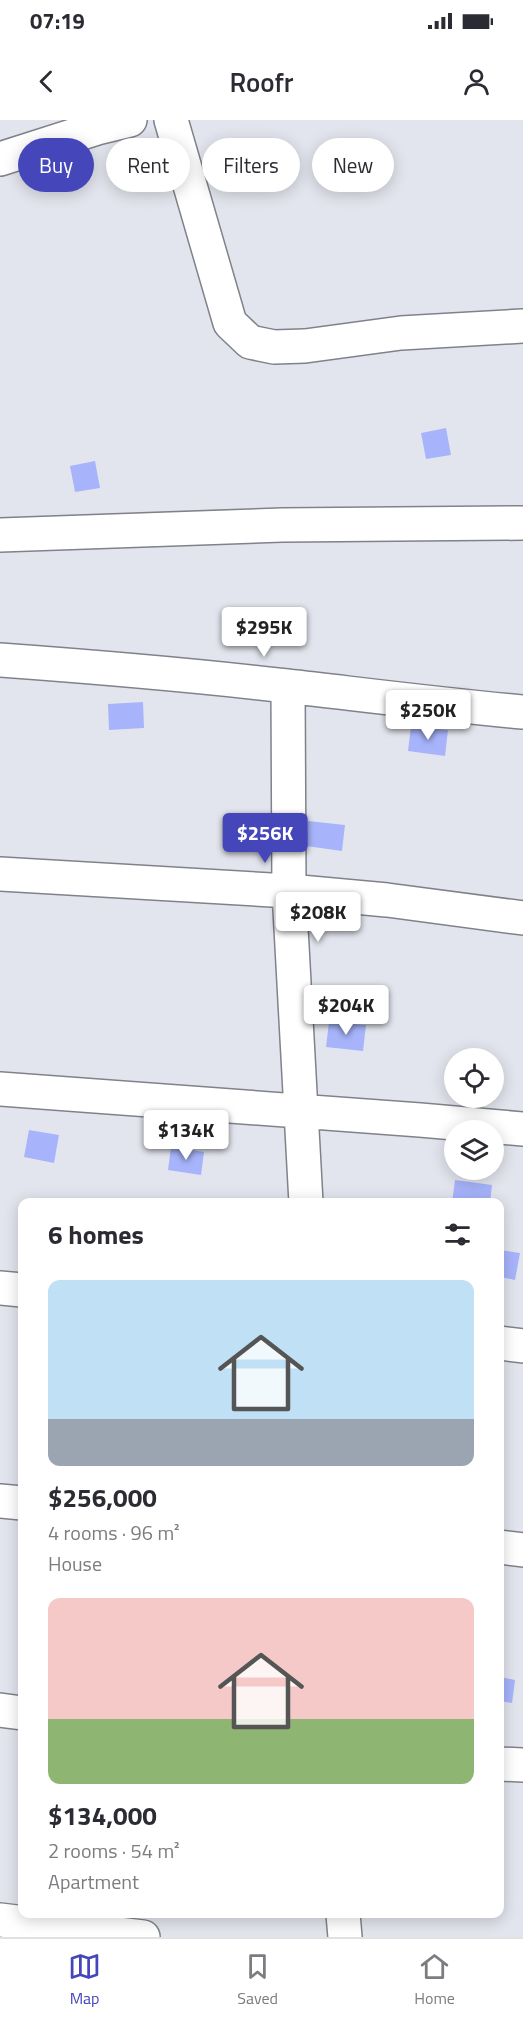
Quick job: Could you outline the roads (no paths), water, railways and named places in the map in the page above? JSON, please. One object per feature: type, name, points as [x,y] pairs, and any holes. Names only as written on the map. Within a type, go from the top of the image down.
[{"type":"street","points":[[0,159],[97,128],[130,120]]},
{"type":"street","points":[[171,120],[230,323],[250,342],[273,347],[305,346],[401,333],[523,326]]},
{"type":"street","points":[[0,535],[282,525],[523,523]]},
{"type":"street","points":[[0,660],[126,669],[523,712]]},
{"type":"street","points":[[288,686],[289,891],[306,1198]]},
{"type":"street","points":[[0,874],[289,891],[387,900],[523,918]]},
{"type":"street","points":[[0,1089],[523,1129]]},
{"type":"street","points":[[0,1288],[18,1290]]},
{"type":"street","points":[[504,1344],[523,1346]]},
{"type":"street","points":[[0,1501],[18,1503]]},
{"type":"street","points":[[504,1548],[523,1550]]},
{"type":"street","points":[[0,1710],[18,1712]]},
{"type":"street","points":[[504,1764],[523,1766]]},
{"type":"street","points":[[343,1918],[345,1937]]},
{"type":"street","points":[[0,1920],[143,1937]]}]
